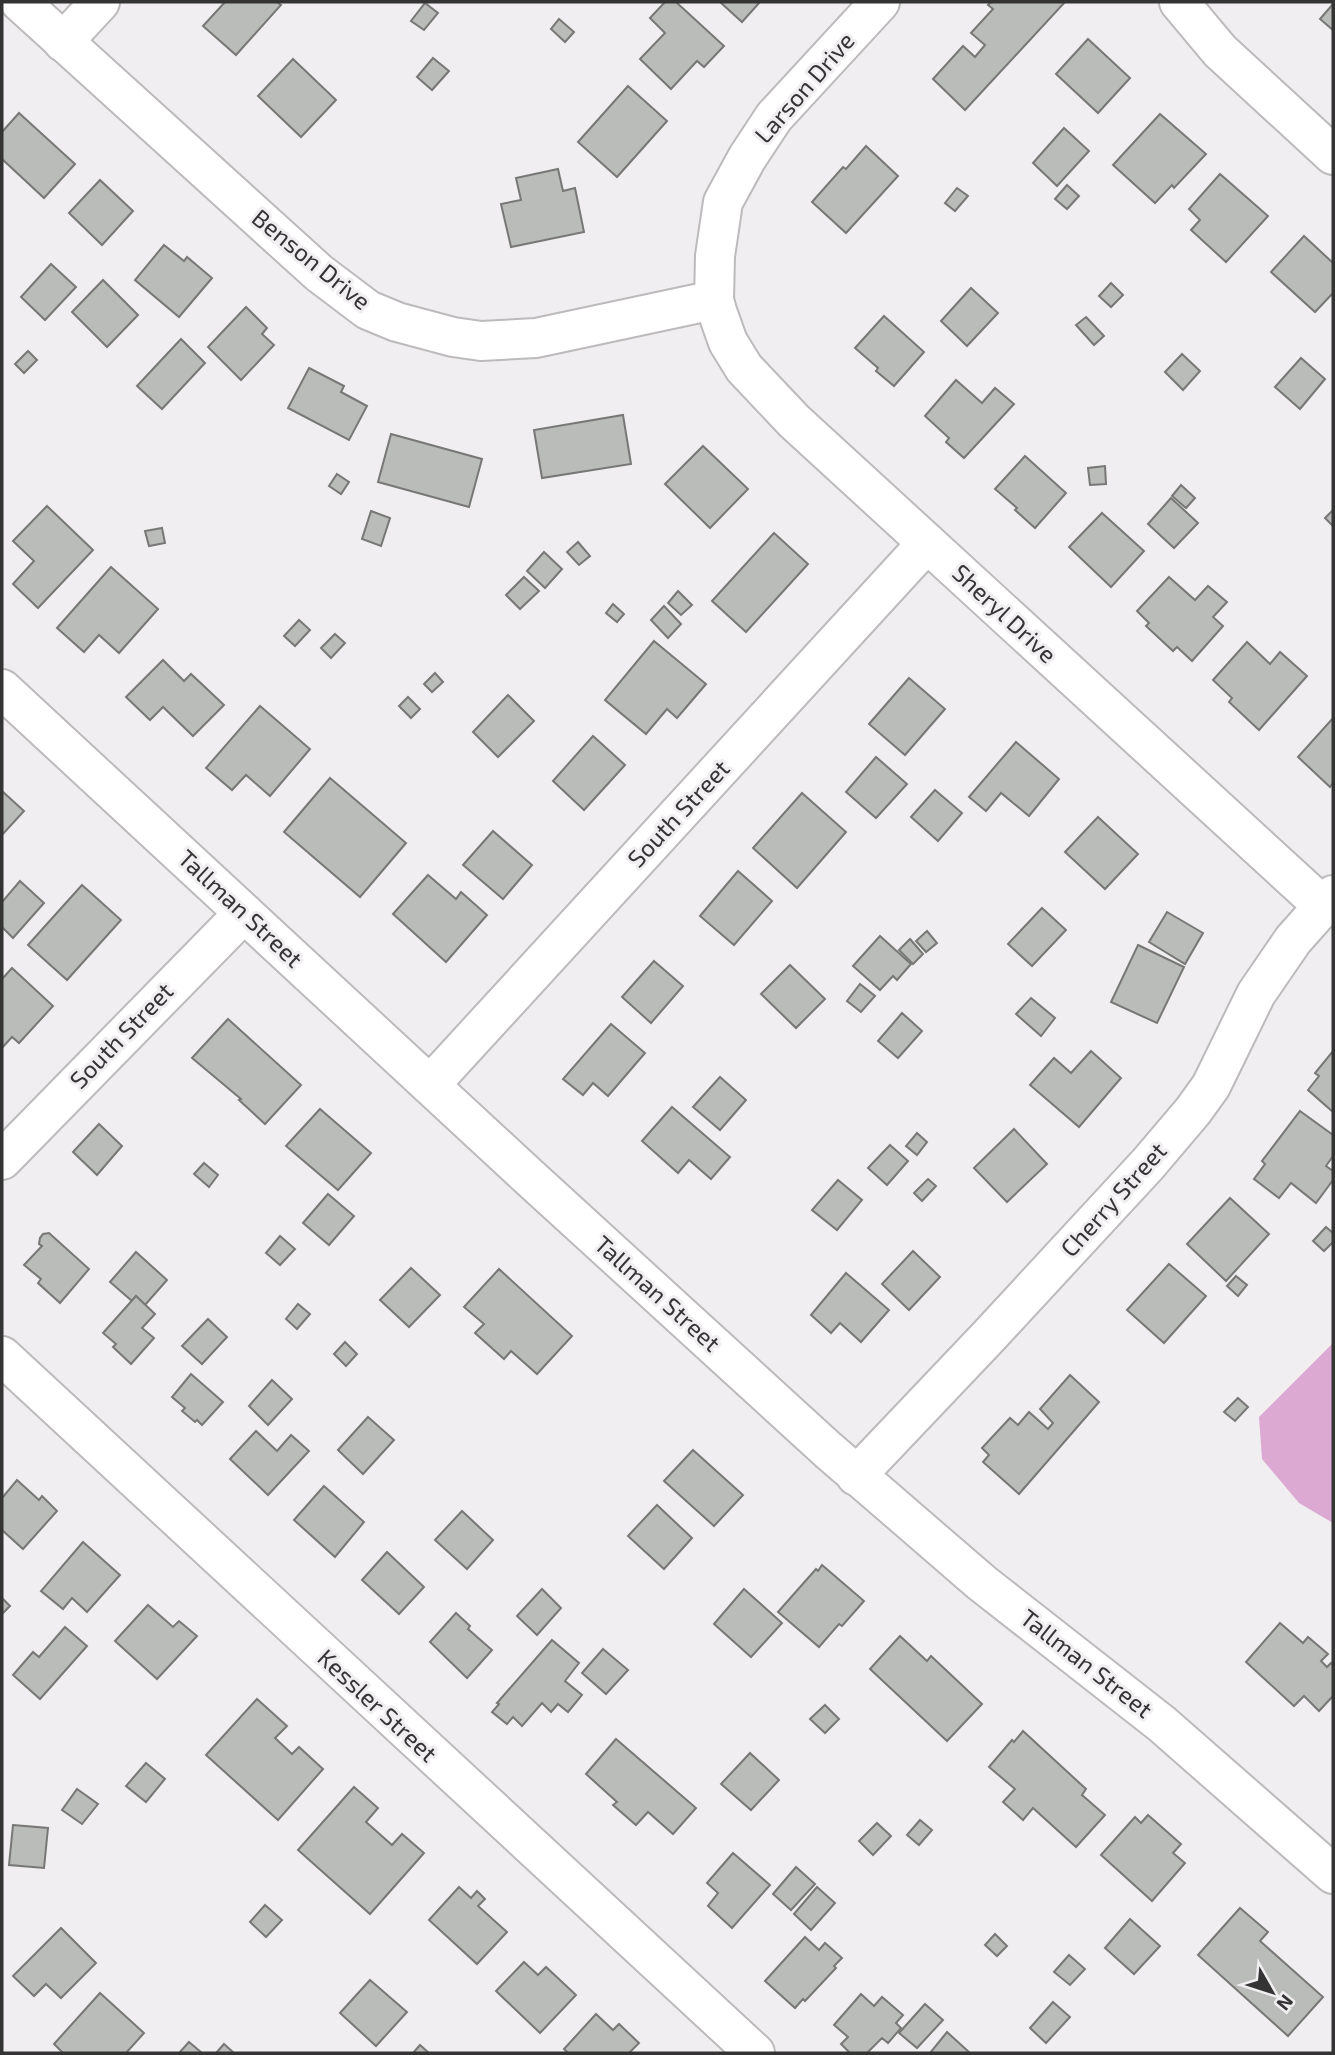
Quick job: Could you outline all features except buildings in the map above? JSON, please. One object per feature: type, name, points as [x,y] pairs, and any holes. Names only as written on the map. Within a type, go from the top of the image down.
[{"type":"street","name":"Benson Drive","points":[[20,2],[327,280],[368,310],[397,322],[453,337],[481,341],[536,338],[714,300]]},
{"type":"street","points":[[63,42],[100,2]]},
{"type":"street","name":"Larson Drive","points":[[714,300],[715,257],[723,202],[747,158],[774,117],[880,2]]},
{"type":"street","points":[[1179,2],[1220,51],[1333,155]]},
{"type":"street","name":"Sheryl Drive","points":[[714,300],[728,342],[744,368],[794,421],[1328,901]]},
{"type":"street","name":"South Street","points":[[430,1085],[928,544]]},
{"type":"street","name":"Tallman Street","points":[[2,689],[856,1476],[982,1583],[1161,1724],[1333,1874]]},
{"type":"street","name":"Cherry Street","points":[[856,1476],[1148,1164],[1193,1111],[1210,1086],[1256,994],[1293,940],[1328,901]]},
{"type":"street","name":"South Street","points":[[2,1160],[244,913]]},
{"type":"street","name":"Kessler Street","points":[[2,1356],[755,2053]]},
{"type":"shaded area","points":[[1333,1343],[1333,1523],[1299,1503],[1262,1459],[1259,1417]]}]
